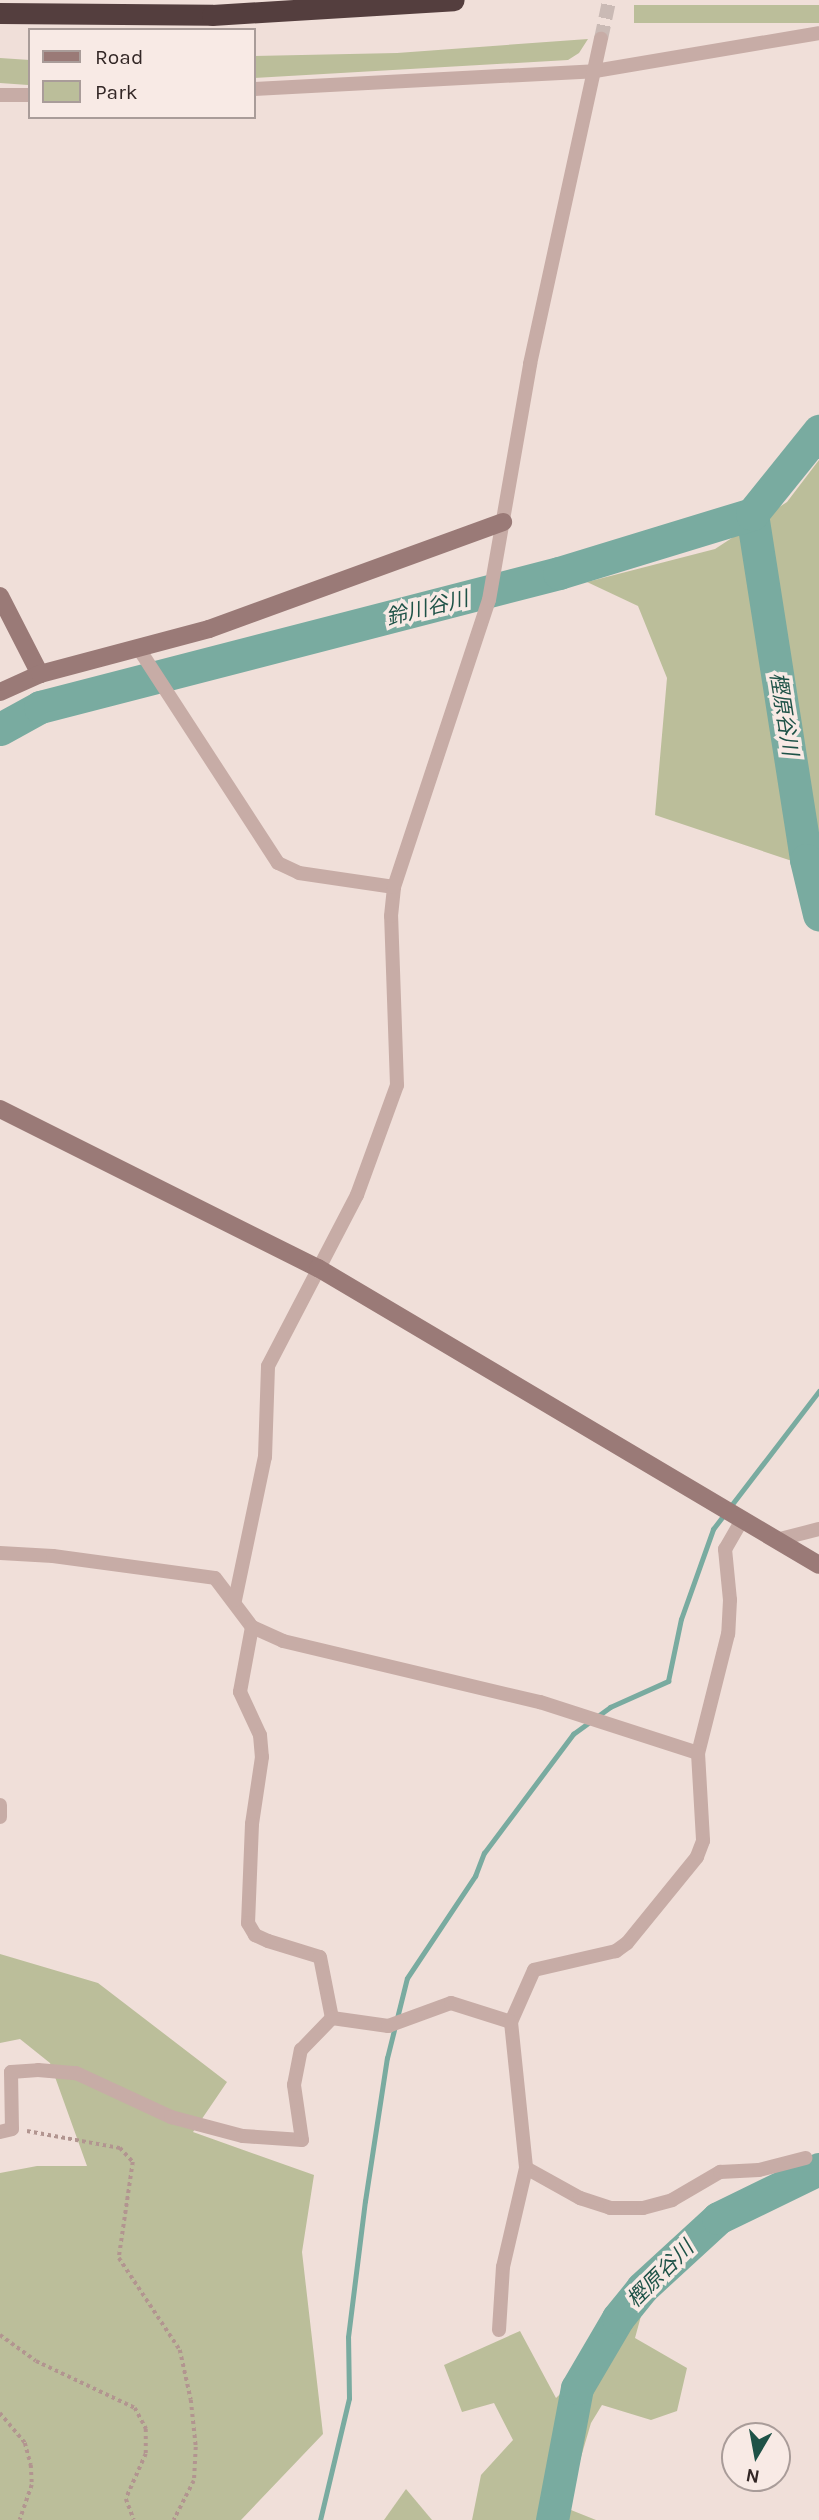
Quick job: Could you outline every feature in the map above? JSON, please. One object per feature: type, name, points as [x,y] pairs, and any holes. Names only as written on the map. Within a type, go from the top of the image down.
[{"type":"highway","points":[[0,13],[212,15],[454,0]]},
{"type":"street","points":[[256,89],[595,71],[819,33]]},
{"type":"street","points":[[234,1600],[265,1457],[268,1366],[357,1195],[397,1085],[391,916],[394,887],[489,600],[501,548],[530,364],[601,39]]},
{"type":"street","points":[[0,94],[28,95]]},
{"type":"street","points":[[0,692],[40,674],[142,655],[503,522]]},
{"type":"street","points":[[0,596],[40,674]]},
{"type":"street","points":[[142,655],[167,698],[278,863],[299,873],[394,887]]},
{"type":"street","points":[[0,1109],[318,1268],[819,1565]]},
{"type":"street","points":[[499,2330],[503,2267],[526,2168],[512,2022],[534,1970],[616,1951],[627,1943],[696,1857],[703,1841],[698,1753],[728,1634],[730,1600],[725,1549],[733,1515]]},
{"type":"street","points":[[776,1540],[819,1530]]},
{"type":"street","points":[[0,1553],[179,1571],[215,1578],[252,1627],[283,1641],[540,1702],[600,1724],[698,1753]]},
{"type":"street","points":[[252,1627],[240,1692],[260,1735],[262,1757],[252,1824],[248,1923],[256,1935],[268,1941],[320,1957],[332,2018]]},
{"type":"street","points":[[0,1805],[0,1817]]},
{"type":"street","points":[[332,2018],[395,2024],[450,2003],[512,2022]]},
{"type":"street","points":[[6,2130],[5,2073],[76,2073],[171,2117],[243,2136],[302,2140],[294,2085],[301,2050],[332,2018]]},
{"type":"street","points":[[526,2168],[580,2198],[610,2207],[643,2208],[672,2200],[720,2172],[760,2170],[805,2158]]},
{"type":"path","points":[[6,2130],[120,2148],[133,2162],[119,2258],[180,2350],[191,2400],[197,2447],[194,2481],[174,2520]]},
{"type":"path","points":[[0,2335],[36,2361],[135,2408],[146,2429],[146,2454],[126,2499],[134,2520]]},
{"type":"path","points":[[0,2413],[25,2443],[31,2465],[32,2485],[20,2520]]},
{"type":"green space","points":[[634,5],[819,5],[819,23],[634,23]]},
{"type":"green space","points":[[588,39],[579,53],[568,60],[256,78],[256,56],[397,53]]},
{"type":"green space","points":[[0,58],[28,60],[28,85],[0,83]]},
{"type":"green space","points":[[819,460],[819,870],[655,815],[667,678],[638,606],[587,582],[715,549],[787,502]]},
{"type":"green space","points":[[0,1954],[98,1983],[227,2082],[193,2132],[314,2175],[302,2252],[323,2434],[241,2520],[0,2520],[0,2173],[37,2166],[87,2166],[50,2063],[20,2039],[0,2043]]},
{"type":"green space","points":[[641,2316],[635,2338],[687,2368],[677,2411],[651,2420],[602,2405],[591,2423],[566,2508],[596,2520],[472,2520],[481,2475],[513,2440],[494,2403],[462,2412],[444,2365],[520,2331],[556,2398]]},
{"type":"green space","points":[[406,2489],[432,2520],[384,2520]]},
{"type":"waterway","name":"鈴川谷川","points":[[0,729],[40,707],[559,573],[752,514],[819,431]]},
{"type":"waterway","name":"樫原谷川","points":[[752,514],[806,860],[819,914]]},
{"type":"waterway","points":[[320,2520],[349,2398],[348,2337],[365,2201],[387,2058],[407,1978],[475,1876],[484,1853],[573,1734],[610,1707],[668,1681],[681,1619],[713,1529],[819,1391]]},
{"type":"waterway","name":"樫原谷川","points":[[552,2520],[577,2388],[618,2318],[642,2288],[718,2218],[819,2169]]},
{"type":"tunnel","points":[[601,39],[609,0]]}]
